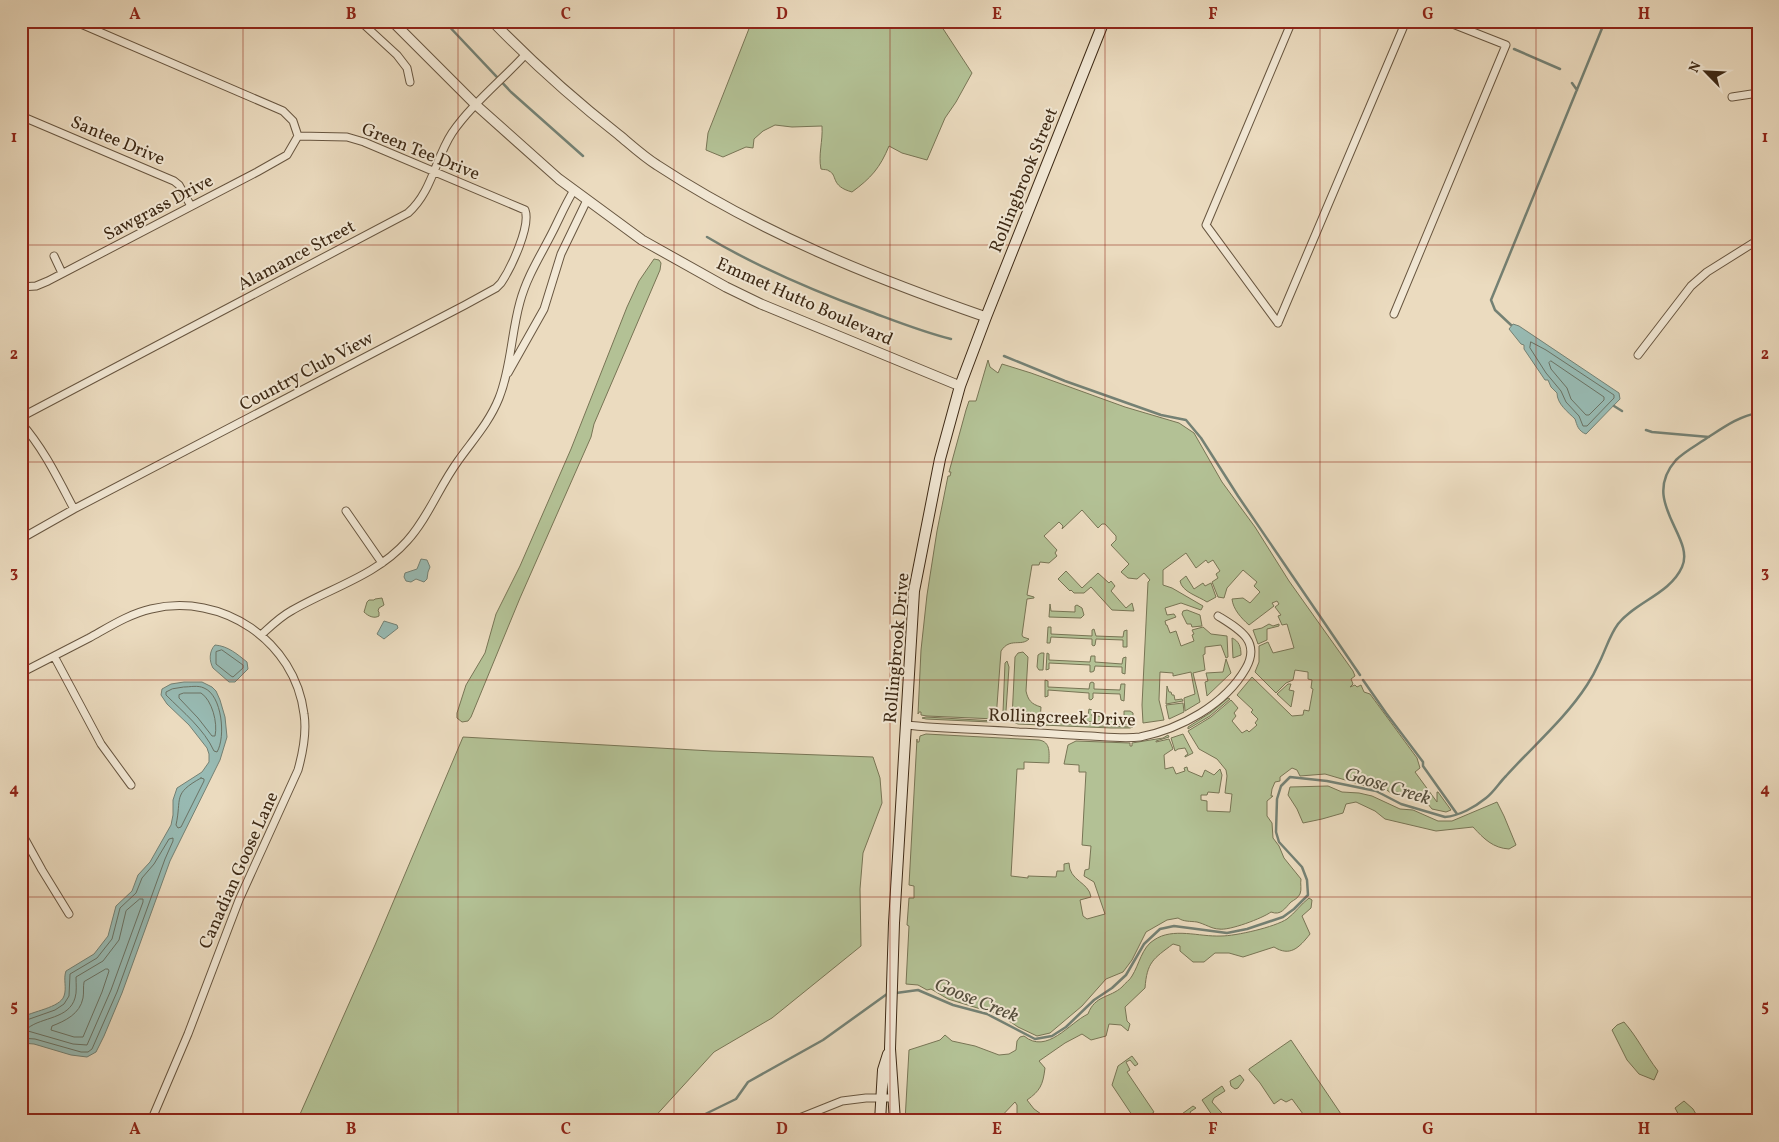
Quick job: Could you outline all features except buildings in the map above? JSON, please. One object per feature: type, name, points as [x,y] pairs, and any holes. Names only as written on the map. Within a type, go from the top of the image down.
[{"type":"main road","name":"Rollingbrook Street","points":[[973,351],[1104,21]]},
{"type":"main road","name":"Rollingbrook Drive","points":[[890,1049],[894,923],[914,592],[940,458],[960,386],[973,351]]},
{"type":"main road","points":[[880,1121],[883,1070],[890,1049]]},
{"type":"main road","points":[[890,1049],[895,1121]]},
{"type":"street","points":[[74,21],[283,111],[293,121],[298,136]]},
{"type":"street","points":[[360,21],[407,68],[410,82]]},
{"type":"street","name":"Emmet Hutto Boulevard","points":[[392,21],[476,106],[559,180],[642,240],[726,287],[793,318],[960,386]]},
{"type":"street","points":[[492,21],[525,55],[584,108],[656,165],[744,217],[844,265],[986,317]]},
{"type":"street","points":[[1292,21],[1206,225],[1278,323],[1406,21]]},
{"type":"street","points":[[1394,314],[1506,45],[1445,21]]},
{"type":"street","name":"Alamance Street","points":[[21,417],[408,213],[420,200],[452,132],[525,55]]},
{"type":"street","points":[[1732,97],[1758,93]]},
{"type":"street","name":"Santee Drive","points":[[21,116],[174,181],[191,206]]},
{"type":"street","name":"Green Tee Drive","points":[[298,136],[347,137],[378,147],[491,195]]},
{"type":"street","name":"Sawgrass Drive","points":[[21,286],[36,286],[288,155],[298,136]]},
{"type":"street","points":[[262,634],[290,611],[359,577],[382,563],[396,552],[416,529],[458,461],[485,425],[495,408],[505,377],[525,284],[574,190]]},
{"type":"street","name":"Country Club View","points":[[21,539],[74,509],[496,288],[504,278],[513,259],[524,231],[527,216],[525,210],[491,195]]},
{"type":"street","points":[[505,377],[544,309],[561,254],[586,200]]},
{"type":"street","points":[[1638,354],[1691,286],[1707,272],[1758,240]]},
{"type":"street","points":[[54,256],[62,273]]},
{"type":"street","points":[[21,423],[33,436],[74,509]]},
{"type":"street","points":[[346,511],[382,563]]},
{"type":"street","name":"Canadian Goose Lane","points":[[21,673],[132,616],[151,609],[168,606],[196,606],[224,613],[238,619],[262,634],[274,646],[290,671],[302,699],[305,724],[304,750],[295,779],[239,900],[188,1034],[151,1121]]},
{"type":"street","name":"Rollingcreek Drive","points":[[906,725],[1106,737],[1141,737],[1163,730],[1189,720],[1214,704],[1233,685],[1249,663],[1250,643],[1244,634],[1218,616]]},
{"type":"street","points":[[54,656],[101,744],[131,785]]},
{"type":"street","points":[[21,832],[69,914]]},
{"type":"street","points":[[792,1121],[842,1101],[894,1098]]},
{"type":"street","points":[[21,1119],[28,1121]]},
{"type":"green space","points":[[752,21],[938,21],[972,73],[945,118],[927,160],[902,153],[889,146],[874,172],[852,192],[840,187],[832,173],[821,169],[822,126],[792,127],[775,125],[763,131],[754,139],[753,148],[746,147],[723,157],[706,150],[708,133]]},
{"type":"green space","points":[[654,259],[659,260],[661,263],[660,270],[594,424],[591,437],[520,598],[471,717],[468,721],[462,722],[457,718],[457,713],[466,685],[485,653],[496,614],[520,566],[571,449],[627,307],[639,281]]},
{"type":"green space","points":[[988,360],[990,367],[998,373],[1002,364],[1125,407],[1179,423],[1194,433],[1222,482],[1353,671],[1355,676],[1351,679],[1353,684],[1350,687],[1361,685],[1364,692],[1370,694],[1417,758],[1420,768],[1415,772],[1437,802],[1438,792],[1451,810],[1446,812],[1432,809],[1427,803],[1394,791],[1395,796],[1384,788],[1376,789],[1325,774],[1300,776],[1297,770],[1292,768],[1280,777],[1280,781],[1275,782],[1271,796],[1273,796],[1267,801],[1267,816],[1272,823],[1273,838],[1284,858],[1301,879],[1301,892],[1298,897],[1280,912],[1271,912],[1254,921],[1230,928],[1216,929],[1178,918],[1167,920],[1146,932],[1132,960],[1123,972],[1106,979],[1082,1006],[1050,1033],[1037,1036],[1018,1027],[999,1014],[988,1011],[989,1009],[984,1010],[948,999],[931,989],[927,990],[918,985],[906,984],[909,898],[914,898],[914,886],[909,885],[917,739],[917,742],[919,742],[920,736],[926,734],[1039,740],[1046,743],[1049,763],[1024,762],[1024,769],[1017,769],[1011,876],[1028,878],[1028,876],[1056,877],[1057,871],[1064,871],[1064,864],[1069,863],[1072,874],[1087,888],[1091,897],[1080,900],[1083,916],[1087,919],[1105,914],[1094,882],[1084,876],[1085,870],[1089,869],[1091,846],[1082,845],[1086,772],[1079,772],[1079,765],[1064,764],[1068,745],[1076,741],[1130,743],[1130,746],[1132,746],[1132,743],[1163,738],[1168,735],[1169,737],[1156,741],[1169,739],[1173,749],[1164,755],[1165,769],[1173,767],[1176,774],[1185,771],[1184,768],[1187,767],[1188,771],[1202,777],[1205,770],[1214,775],[1220,769],[1222,775],[1219,793],[1208,792],[1207,795],[1201,795],[1201,800],[1207,801],[1207,811],[1230,812],[1232,794],[1225,793],[1226,770],[1217,759],[1199,749],[1188,731],[1211,717],[1231,700],[1238,708],[1234,713],[1236,716],[1232,721],[1242,733],[1247,730],[1249,732],[1257,725],[1255,723],[1258,719],[1251,712],[1253,710],[1237,695],[1252,677],[1292,716],[1303,715],[1304,710],[1309,711],[1313,689],[1311,688],[1312,680],[1308,679],[1308,672],[1295,670],[1293,680],[1286,683],[1276,693],[1255,672],[1259,662],[1259,646],[1268,642],[1273,653],[1294,648],[1287,624],[1282,625],[1278,616],[1281,615],[1275,607],[1279,604],[1277,601],[1272,603],[1274,606],[1249,625],[1238,613],[1232,599],[1243,598],[1250,603],[1260,592],[1254,586],[1257,582],[1243,570],[1227,588],[1224,598],[1218,597],[1212,582],[1218,578],[1216,574],[1220,571],[1213,560],[1208,563],[1206,560],[1196,568],[1186,553],[1163,570],[1163,585],[1172,588],[1203,606],[1201,610],[1181,603],[1165,608],[1167,615],[1174,614],[1176,617],[1165,621],[1166,625],[1170,633],[1176,631],[1181,646],[1194,641],[1192,630],[1203,627],[1211,634],[1227,636],[1228,657],[1226,658],[1221,645],[1205,647],[1205,654],[1203,655],[1205,670],[1193,673],[1200,702],[1185,711],[1184,698],[1195,694],[1191,672],[1173,676],[1173,673],[1160,672],[1159,700],[1164,720],[1143,723],[1142,705],[1148,582],[1150,580],[1144,573],[1137,579],[1128,578],[1121,572],[1129,564],[1111,545],[1116,540],[1116,536],[1105,524],[1098,528],[1082,510],[1062,529],[1063,526],[1059,522],[1044,536],[1057,550],[1055,553],[1057,556],[1049,563],[1040,562],[1039,565],[1032,565],[1027,595],[1034,598],[1027,599],[1022,635],[1029,639],[1023,642],[1008,644],[1001,651],[996,719],[927,716],[921,715],[921,712],[918,714],[921,650],[937,531],[948,476],[950,476],[951,472],[949,472],[966,410],[969,401],[976,401]]},
{"type":"green space","points":[[1066,571],[1082,588],[1098,573],[1109,583],[1111,581],[1115,586],[1111,591],[1126,608],[1132,603],[1134,611],[1112,610],[1091,587],[1084,593],[1070,591],[1058,579]]},
{"type":"green space","points":[[1186,576],[1194,589],[1203,583],[1205,586],[1211,583],[1216,597],[1207,602],[1187,591],[1180,581]]},
{"type":"green space","points":[[382,598],[384,605],[379,608],[379,616],[371,617],[364,612],[369,600]]},
{"type":"green space","points":[[1050,604],[1051,611],[1075,612],[1075,606],[1077,605],[1082,608],[1084,615],[1081,618],[1049,617]]},
{"type":"green space","points":[[1187,610],[1200,615],[1202,626],[1192,627],[1191,624],[1187,624],[1182,614],[1183,611]]},
{"type":"green space","points":[[1269,624],[1273,626],[1279,624],[1279,626],[1267,629],[1267,640],[1258,644],[1253,630]]},
{"type":"green space","points":[[1048,627],[1051,627],[1051,634],[1092,636],[1092,630],[1094,629],[1096,636],[1123,637],[1124,631],[1127,630],[1127,647],[1123,647],[1123,640],[1096,639],[1094,646],[1092,645],[1092,639],[1051,637],[1050,643],[1047,643]]},
{"type":"green space","points":[[1232,638],[1238,643],[1241,652],[1241,655],[1233,658]]},
{"type":"green space","points":[[1023,652],[1028,657],[1026,691],[1030,701],[1041,707],[1040,721],[1012,719],[1015,657],[1018,653]]},
{"type":"green space","points":[[1044,653],[1043,670],[1039,670],[1037,667],[1038,655]]},
{"type":"green space","points":[[1047,653],[1049,654],[1049,660],[1090,662],[1091,656],[1095,656],[1095,662],[1122,664],[1123,658],[1126,657],[1125,674],[1122,673],[1122,667],[1095,666],[1094,671],[1090,672],[1090,665],[1049,663],[1049,669],[1046,670]]},
{"type":"green space","points":[[1226,659],[1231,673],[1207,696],[1205,682],[1208,681],[1206,673],[1223,672]]},
{"type":"green space","points":[[1007,661],[1009,667],[1006,711],[1004,713],[1005,663]]},
{"type":"green space","points":[[1045,680],[1048,681],[1048,687],[1089,689],[1092,682],[1094,683],[1094,689],[1120,690],[1121,684],[1125,684],[1124,701],[1121,700],[1120,694],[1093,693],[1091,700],[1089,699],[1089,693],[1048,690],[1048,696],[1045,697]]},
{"type":"green space","points":[[1288,684],[1291,684],[1289,690],[1294,691],[1291,707],[1277,694]]},
{"type":"green space","points":[[1167,686],[1169,692],[1174,695],[1175,700],[1182,699],[1183,701],[1166,704]]},
{"type":"green space","points":[[1228,698],[1230,699],[1210,716],[1188,729],[1188,727],[1210,713]]},
{"type":"green space","points":[[1183,703],[1184,712],[1169,719],[1166,705]]},
{"type":"green space","points":[[1089,709],[1092,710],[1092,716],[1124,717],[1124,711],[1130,711],[1133,713],[1133,725],[1101,724],[1087,721],[1043,721],[1043,714],[1088,716]]},
{"type":"green space","points":[[926,717],[995,721],[990,722],[922,718]]},
{"type":"green space","points":[[1013,722],[1088,723],[1100,726],[1133,727],[1111,728],[1018,724]]},
{"type":"green space","points":[[1183,734],[1193,753],[1185,757],[1188,754],[1185,748],[1175,751],[1171,738]]},
{"type":"green space","points":[[463,737],[712,751],[873,757],[880,778],[882,803],[863,853],[860,889],[861,946],[772,1018],[714,1052],[651,1121],[297,1121],[375,945]]},
{"type":"green space","points":[[1328,786],[1342,792],[1372,796],[1400,809],[1413,810],[1438,821],[1452,821],[1497,802],[1516,845],[1509,849],[1493,845],[1473,827],[1436,831],[1385,819],[1375,811],[1356,802],[1346,804],[1343,813],[1303,823],[1288,795],[1290,787]]},
{"type":"green space","points":[[1309,898],[1312,900],[1311,908],[1302,916],[1310,934],[1294,950],[1285,951],[1274,947],[1243,957],[1229,953],[1215,953],[1204,962],[1193,962],[1180,951],[1180,946],[1173,944],[1160,954],[1149,967],[1145,988],[1125,1007],[1127,1021],[1130,1024],[1128,1031],[1121,1025],[1109,1024],[1106,1036],[1091,1040],[1082,1034],[1039,1061],[1045,1068],[1042,1083],[1035,1094],[1027,1100],[1034,1109],[1051,1121],[1017,1121],[1017,1105],[1015,1102],[997,1121],[905,1121],[909,1050],[940,1040],[945,1035],[952,1041],[975,1046],[999,1055],[1009,1054],[1016,1050],[1017,1041],[1020,1037],[1024,1036],[1033,1041],[1041,1042],[1049,1040],[1058,1036],[1088,1014],[1099,1000],[1122,987],[1134,972],[1146,947],[1161,936],[1178,933],[1228,936],[1265,928],[1287,919]]},
{"type":"green space","points":[[1624,1022],[1658,1071],[1654,1080],[1639,1074],[1627,1060],[1612,1030]]},
{"type":"green space","points":[[1291,1040],[1345,1121],[1302,1121],[1303,1114],[1292,1099],[1286,1102],[1281,1099],[1274,1104],[1249,1070]]},
{"type":"green space","points":[[1132,1056],[1138,1064],[1135,1066],[1130,1060],[1126,1062],[1130,1070],[1127,1072],[1154,1112],[1142,1121],[1136,1121],[1112,1085],[1118,1066]]},
{"type":"green space","points":[[1240,1075],[1244,1080],[1235,1089],[1231,1086],[1230,1081]]},
{"type":"green space","points":[[1222,1086],[1225,1091],[1214,1098],[1212,1102],[1229,1121],[1216,1121],[1202,1100]]},
{"type":"green space","points":[[1684,1101],[1693,1109],[1700,1121],[1682,1121],[1675,1108]]},
{"type":"green space","points":[[1193,1106],[1196,1108],[1190,1112],[1195,1121],[1172,1121]]},
{"type":"water","points":[[1513,324],[1519,326],[1619,393],[1620,399],[1586,434],[1580,430],[1575,419],[1561,404],[1557,393],[1551,387],[1548,380],[1545,380],[1524,349],[1524,345],[1521,344],[1509,329]]},
{"type":"water","points":[[421,559],[427,560],[430,567],[427,579],[424,582],[416,579],[411,582],[406,581],[405,573],[417,569]]},
{"type":"water","points":[[384,621],[397,625],[398,628],[384,639],[377,634]]},
{"type":"water","points":[[215,645],[236,653],[247,662],[248,669],[235,682],[229,682],[213,668],[210,656]]},
{"type":"water","points":[[202,682],[216,691],[225,717],[227,737],[220,760],[170,861],[122,993],[104,1036],[96,1052],[87,1057],[71,1055],[34,1044],[21,1043],[21,1018],[57,1004],[64,996],[66,971],[94,954],[108,936],[116,906],[132,891],[138,875],[150,862],[171,825],[173,800],[177,788],[202,772],[209,762],[207,748],[161,695],[162,689],[171,684]]},
{"type":"waterway","points":[[444,21],[511,92],[583,156]]},
{"type":"waterway","points":[[1511,325],[1495,310],[1491,300],[1605,21]]},
{"type":"waterway","points":[[1514,49],[1560,69]]},
{"type":"waterway","points":[[1572,83],[1577,90]]},
{"type":"waterway","points":[[707,237],[767,269],[808,287],[901,323],[951,339]]},
{"type":"waterway","points":[[1004,356],[1065,381],[1161,415],[1186,420],[1201,438],[1238,496],[1360,675]]},
{"type":"waterway","points":[[1614,406],[1622,411]]},
{"type":"waterway","name":"Goose Creek","points":[[896,993],[918,990],[953,1005],[987,1014],[1035,1039],[1052,1036],[1066,1027],[1094,1000],[1112,988],[1126,975],[1144,944],[1160,929],[1174,926],[1227,933],[1247,929],[1283,917],[1308,895],[1307,880],[1302,867],[1279,842],[1276,832],[1277,799],[1281,786],[1290,777],[1327,781],[1376,791],[1401,804],[1445,817],[1461,813],[1477,805],[1492,793],[1516,765],[1559,721],[1578,697],[1594,673],[1618,624],[1625,616],[1661,591],[1677,576],[1682,567],[1684,556],[1682,544],[1665,504],[1663,490],[1666,475],[1676,460],[1682,454],[1730,424],[1743,417],[1758,413]]},
{"type":"waterway","points":[[1646,430],[1709,437]]},
{"type":"waterway","points":[[1363,680],[1423,762],[1423,766],[1457,814]]},
{"type":"waterway","name":"Goose Creek","points":[[691,1121],[736,1099],[748,1082],[823,1040],[887,994],[890,994]]}]
